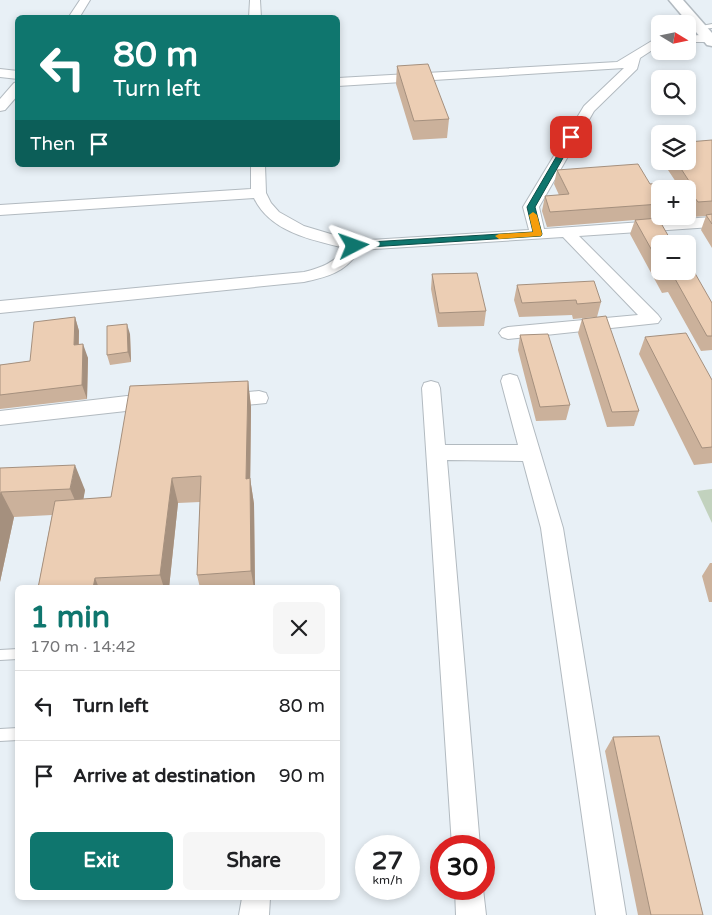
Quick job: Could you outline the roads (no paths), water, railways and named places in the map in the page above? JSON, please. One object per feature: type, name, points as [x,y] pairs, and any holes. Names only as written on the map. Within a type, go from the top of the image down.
[{"type":"street","points":[[75,15],[85,0]]},
{"type":"street","points":[[255,0],[255,15]]},
{"type":"street","points":[[676,0],[709,33]]},
{"type":"street","points":[[685,0],[709,33]]},
{"type":"street","points":[[696,37],[709,33]]},
{"type":"street","points":[[340,82],[620,65],[651,46]]},
{"type":"street","points":[[538,234],[531,207],[589,109],[633,66],[638,54]]},
{"type":"street","points":[[0,73],[15,75]]},
{"type":"street","points":[[0,107],[15,90]]},
{"type":"street","points":[[258,167],[259,193],[270,211],[292,227],[322,238],[354,246],[712,222]]},
{"type":"street","points":[[0,210],[259,193]]},
{"type":"street","points":[[508,333],[652,319],[567,232]]},
{"type":"street","points":[[0,307],[304,277],[323,273],[338,266],[349,256],[354,246]]},
{"type":"street","points":[[510,381],[552,528],[611,915]]},
{"type":"street","points":[[431,388],[465,835]]},
{"type":"street","points":[[202,400],[259,398]]},
{"type":"street","points":[[0,418],[127,403],[174,401]]},
{"type":"street","points":[[436,452],[530,453]]},
{"type":"street","points":[[254,915],[256,900]]},
{"type":"street","points":[[470,900],[471,915]]},
{"type":"lane","points":[[0,655],[15,654]]},
{"type":"lane","points":[[0,735],[15,734]]}]
